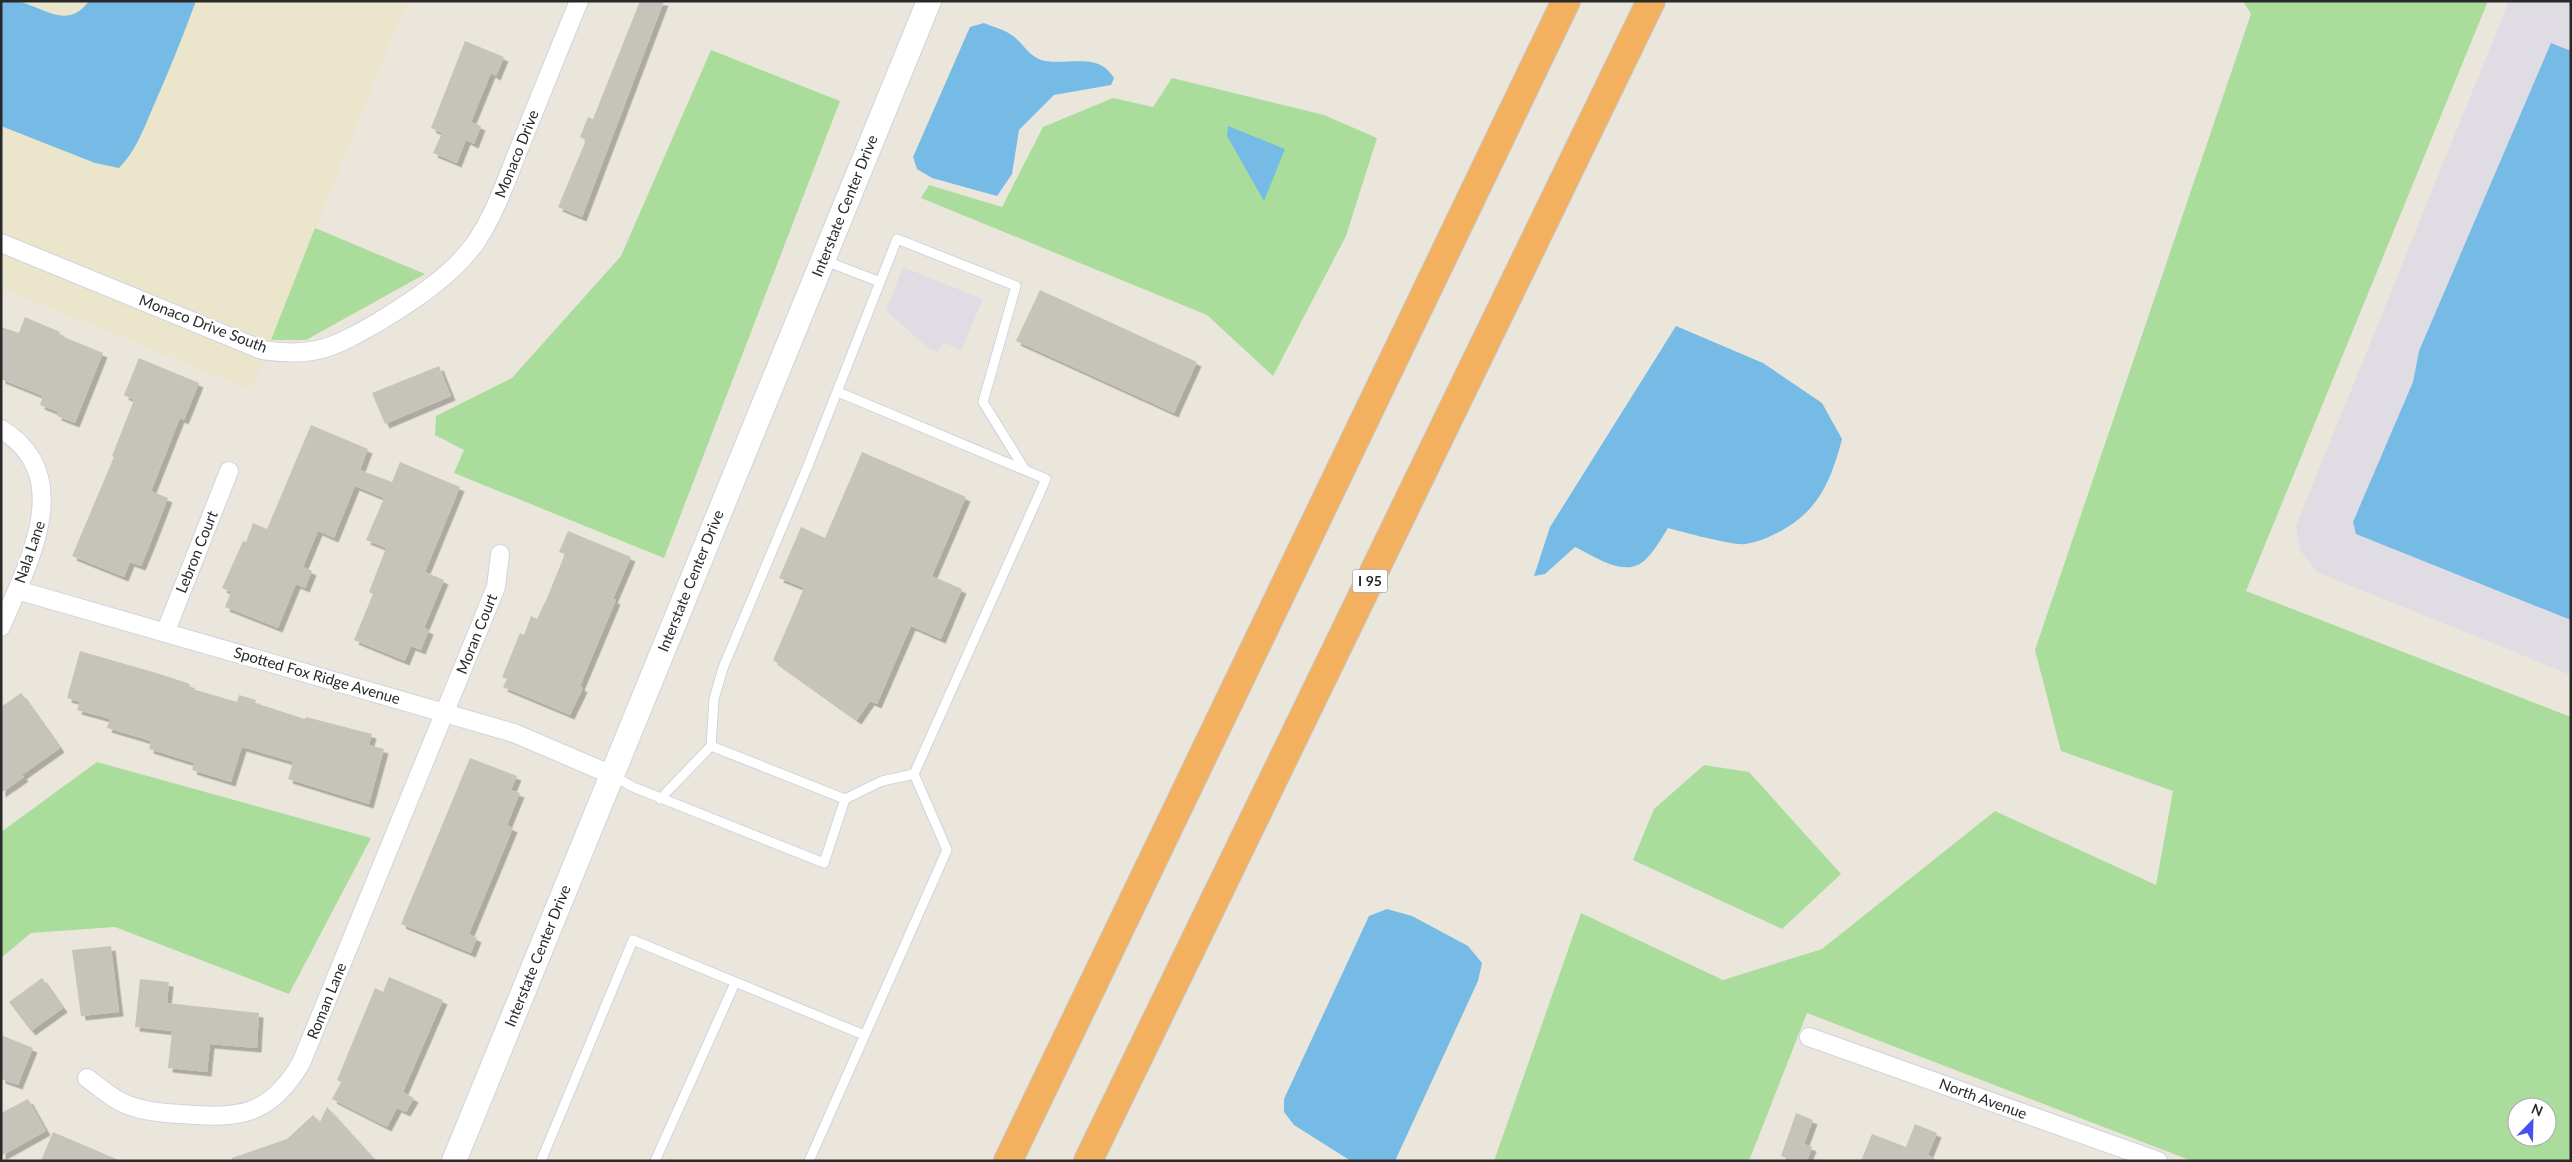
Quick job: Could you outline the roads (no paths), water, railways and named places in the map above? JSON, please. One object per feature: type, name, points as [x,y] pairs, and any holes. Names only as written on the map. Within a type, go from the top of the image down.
[{"type":"highway","points":[[1008,1161],[1566,1]]},
{"type":"highway","name":"I 95","points":[[1088,1161],[1651,1]]},
{"type":"street","name":"Monaco Drive","points":[[428,289],[455,265],[475,242],[495,210],[579,1]]},
{"type":"street","name":"Interstate Center Drive","points":[[454,1161],[929,1]]},
{"type":"street","name":"Monaco Drive South","points":[[1,243],[262,350],[290,354],[316,352],[343,343],[402,308],[428,289]]},
{"type":"street","name":"Nala Lane","points":[[1,428],[9,433],[27,453],[37,471],[42,491],[43,512],[38,536],[1,627]]},
{"type":"street","name":"Lebron Court","points":[[165,633],[229,471]]},
{"type":"street","name":"Moran Court","points":[[445,713],[496,586],[500,554]]},
{"type":"street","name":"Spotted Fox Ridge Avenue","points":[[17,590],[514,734],[612,775]]},
{"type":"street","name":"Roman Lane","points":[[87,1078],[119,1101],[152,1112],[219,1117],[245,1113],[268,1102],[288,1085],[301,1063],[445,713]]},
{"type":"street","name":"North Avenue","points":[[1809,1036],[2158,1161]]},
{"type":"lane","points":[[660,799],[711,746],[714,699],[723,668],[838,392],[897,240],[1016,286],[983,402],[1025,470]]},
{"type":"lane","points":[[822,260],[880,282]]},
{"type":"lane","points":[[810,1161],[947,850],[914,774],[1046,479],[838,392]]},
{"type":"lane","points":[[711,746],[845,799]]},
{"type":"lane","points":[[612,775],[660,799],[824,862],[845,799],[882,781],[914,774]]},
{"type":"lane","points":[[541,1161],[633,940],[864,1035]]},
{"type":"lane","points":[[655,1161],[735,983]]},
{"type":"water","points":[[1,1],[17,1],[46,12],[64,16],[72,15],[81,10],[89,1],[196,1],[143,131],[135,147],[119,168],[95,163],[1,126]]},
{"type":"water","points":[[984,23],[1010,34],[1035,57],[1055,62],[1092,62],[1108,70],[1114,78],[1111,85],[1054,95],[1019,130],[1012,174],[997,196],[932,178],[917,169],[913,157],[970,27]]},
{"type":"water","points":[[2551,43],[2571,51],[2571,620],[2356,534],[2353,522],[2413,382],[2419,351]]},
{"type":"water","points":[[1228,126],[1285,149],[1264,201],[1227,136]]},
{"type":"water","points":[[1676,326],[1763,363],[1822,403],[1842,439],[1833,468],[1822,492],[1815,503],[1794,522],[1777,533],[1755,542],[1746,544],[1731,543],[1668,528],[1651,554],[1636,566],[1627,567],[1609,564],[1575,547],[1545,574],[1534,576],[1550,527]]},
{"type":"water","points":[[1387,909],[1412,916],[1468,946],[1482,963],[1478,981],[1395,1161],[1351,1161],[1294,1125],[1284,1112],[1284,1099],[1369,916]]}]
